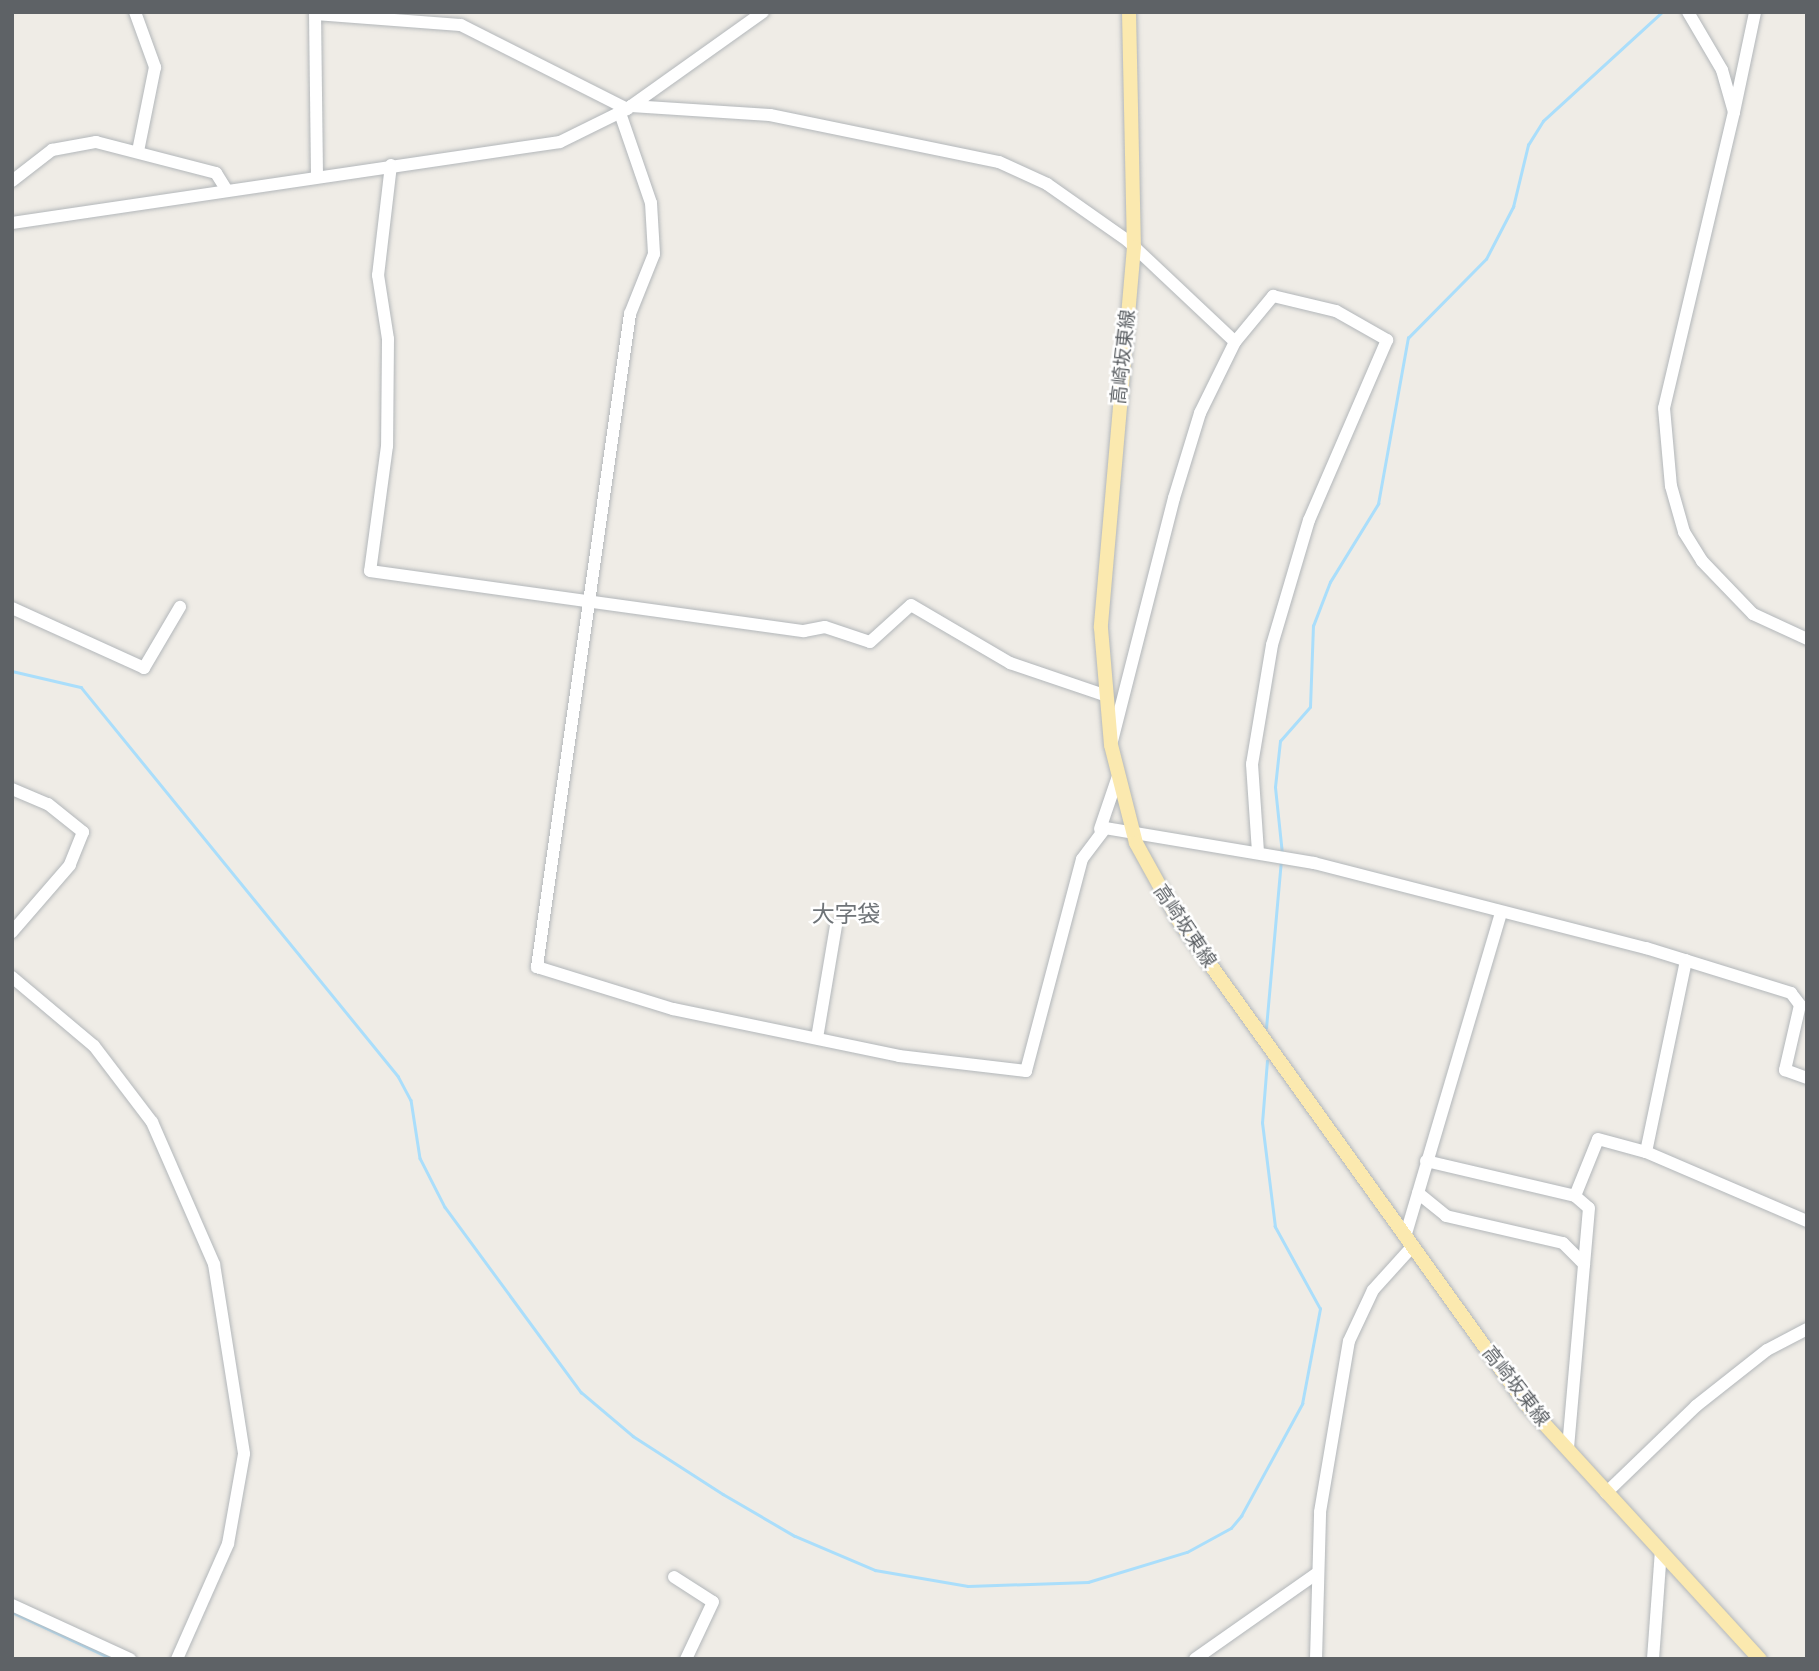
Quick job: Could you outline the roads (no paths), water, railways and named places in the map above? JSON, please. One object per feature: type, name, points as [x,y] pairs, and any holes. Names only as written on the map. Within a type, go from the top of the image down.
[{"type":"main road","name":"高崎坂東線","points":[[1129,12],[1134,247],[1102,578],[1104,695],[1111,745],[1132,832],[1179,921],[1409,1242],[1567,1450],[1760,1659]]},
{"type":"street","points":[[135,12],[155,67],[138,151]]},
{"type":"street","points":[[12,223],[317,174],[560,142],[626,109],[763,12]]},
{"type":"street","points":[[1688,12],[1722,71],[1734,112]]},
{"type":"street","points":[[1755,12],[1667,396],[1663,447],[1684,532],[1702,561],[1753,614],[1807,639]]},
{"type":"street","points":[[317,174],[315,13],[460,25],[626,109],[770,114],[990,160],[1047,184],[1134,247],[1235,342]]},
{"type":"street","points":[[626,109],[651,203],[654,254],[630,314],[537,967],[673,1009],[899,1056],[1029,1070],[1082,859],[1100,829],[1118,776]]},
{"type":"street","points":[[12,181],[61,146],[96,142],[216,173],[226,189]]},
{"type":"street","points":[[391,165],[378,275],[388,339],[387,446],[370,571],[804,631],[825,627],[870,642],[911,604],[1010,663],[1104,695]]},
{"type":"street","points":[[1111,745],[1182,474],[1205,403],[1235,342],[1273,296],[1336,311],[1387,340],[1309,520],[1272,645],[1252,764],[1258,852]]},
{"type":"street","points":[[12,608],[144,668],[180,607]]},
{"type":"street","points":[[12,789],[48,804],[83,832],[70,865],[12,932]]},
{"type":"street","points":[[1100,829],[1258,852],[1686,960],[1796,996],[1800,1005],[1786,1070],[1807,1078]]},
{"type":"street","points":[[1316,1659],[1316,1574],[1325,1476],[1353,1328],[1373,1290],[1409,1242],[1426,1161],[1501,912]]},
{"type":"street","points":[[817,1038],[836,926]]},
{"type":"street","points":[[1646,1152],[1686,960]]},
{"type":"street","points":[[12,977],[94,1046],[152,1122],[214,1264],[244,1454],[228,1544],[177,1659]]},
{"type":"street","points":[[1575,1196],[1595,1140],[1646,1152],[1807,1221]]},
{"type":"street","points":[[1426,1161],[1575,1196],[1590,1214],[1567,1450]]},
{"type":"street","points":[[1418,1193],[1446,1216],[1563,1243],[1584,1264]]},
{"type":"street","points":[[1606,1493],[1696,1406],[1767,1350],[1807,1329]]},
{"type":"street","points":[[1653,1659],[1661,1552]]},
{"type":"street","points":[[1195,1659],[1316,1574]]},
{"type":"street","points":[[674,1577],[713,1602],[686,1659]]},
{"type":"street","points":[[12,1605],[130,1659]]},
{"type":"waterway","points":[[1282,854],[1275,787],[1280,741],[1310,707],[1313,626],[1330,582],[1378,504],[1408,338],[1486,259],[1513,207],[1528,145],[1543,121],[1662,12]]},
{"type":"waterway","points":[[12,671],[81,687],[398,1076],[411,1100],[420,1158],[445,1207],[581,1392],[633,1436],[723,1494],[795,1536],[875,1570],[968,1586],[1088,1582],[1187,1552],[1231,1528],[1241,1516],[1302,1404],[1320,1309],[1275,1227],[1262,1123],[1267,1061]]},
{"type":"waterway","points":[[1266,1028],[1281,860]]},
{"type":"waterway","points":[[12,1612],[113,1659]]},
{"type":"district","name":"大字袋","points":[[846,914]]}]
